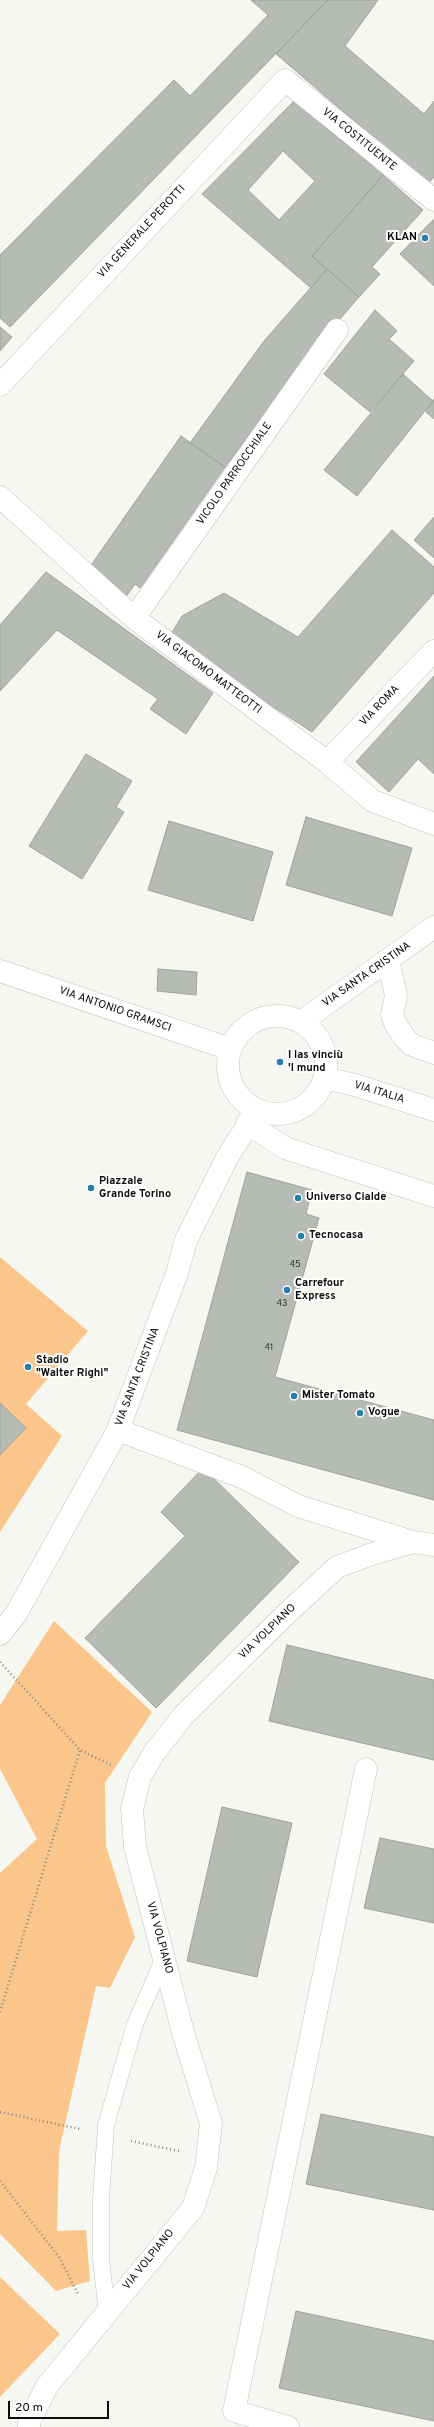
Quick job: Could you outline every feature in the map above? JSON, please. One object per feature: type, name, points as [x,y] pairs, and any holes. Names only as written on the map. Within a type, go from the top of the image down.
[{"type":"street","name":"VIA COSTITUENTE","points":[[285,80],[433,197]]},
{"type":"street","name":"VIA GENERALE PEROTTI","points":[[0,385],[285,80]]},
{"type":"street","name":"VICOLO PARROCCHIALE","points":[[134,618],[337,330]]},
{"type":"street","name":"VIA GIACOMO MATTEOTTI","points":[[0,497],[134,618],[326,762],[373,801],[434,824]]},
{"type":"street","name":"VIA ROMA","points":[[326,762],[434,651]]},
{"type":"street","name":"VIA SANTA CRISTINA","points":[[300,1022],[434,927]]},
{"type":"street","points":[[388,960],[396,995],[392,1015],[395,1023],[404,1037],[412,1045],[434,1053]]},
{"type":"street","name":"VIA ANTONIO GRAMSCI","points":[[0,971],[230,1049]]},
{"type":"street","points":[[252,1117],[271,1114],[284,1114],[298,1110],[310,1102],[318,1091],[324,1078],[326,1066],[322,1046],[311,1030],[300,1022],[277,1016],[253,1022],[236,1038],[230,1049],[228,1073],[232,1085],[252,1117],[285,1148],[434,1196]]},
{"type":"street","name":"VIA ITALIA","points":[[324,1078],[355,1085],[434,1110]]},
{"type":"street","name":"VIA SANTA CRISTINA","points":[[0,1634],[16,1614],[118,1430],[177,1273],[186,1240],[252,1117]]},
{"type":"street","points":[[118,1430],[242,1477],[298,1506],[413,1542]]},
{"type":"street","name":"VIA VOLPIANO","points":[[28,2425],[47,2386],[193,2208],[206,2168],[211,2123],[184,2036],[135,1848],[132,1810],[140,1777],[154,1753],[183,1716],[284,1616],[337,1568],[372,1554],[413,1542],[434,1544]]},
{"type":"street","points":[[288,2427],[234,2411],[366,1769]]},
{"type":"lane","points":[[101,2320],[101,2198],[106,2125],[135,2024],[164,1958]]},
{"type":"path","points":[[0,1662],[80,1750],[101,1761],[140,1777]]},
{"type":"path","points":[[0,2012],[80,1750]]},
{"type":"path","points":[[0,2181],[59,2257],[101,2320]]},
{"type":"shaded area","name":"Stadio \"Walter Righi\"","points":[[0,1257],[88,1331],[26,1404],[62,1436],[0,1532]]},
{"type":"shaded area","points":[[54,1621],[152,1712],[105,1783],[106,1846],[135,1937],[110,1988],[96,1986],[59,2151],[57,2231],[86,2230],[90,2281],[56,2291],[0,2234],[0,1873],[37,1839],[0,1769],[0,1705]]},
{"type":"shaded area","points":[[0,2277],[60,2334],[0,2397]]},
{"type":"building","points":[[251,0],[328,0],[10,327],[0,318],[0,255],[174,80],[190,96],[268,15]]},
{"type":"building","points":[[328,0],[378,0],[345,46],[424,114],[434,101],[434,177],[428,184],[276,54]]},
{"type":"building","points":[[294,101],[383,175],[312,256],[327,269],[311,288],[202,194]],"holes":[[[283,151],[315,181],[279,220],[248,190]]]},
{"type":"building","points":[[383,175],[423,210],[372,267],[380,274],[359,297],[312,256]]},
{"type":"building","name":"KLAN","points":[[433,220],[434,222],[434,286],[400,254]]},
{"type":"building","points":[[327,269],[359,297],[300,365],[225,467],[190,443],[264,341]]},
{"type":"building","points":[[375,310],[397,331],[389,339],[414,361],[370,412],[324,374]]},
{"type":"building","points":[[0,327],[12,337],[0,351]]},
{"type":"building","points":[[403,374],[433,401],[357,496],[324,470]]},
{"type":"building","points":[[434,399],[434,419],[426,412]]},
{"type":"building","points":[[181,436],[225,467],[140,588],[135,584],[125,598],[87,571]]},
{"type":"building","points":[[434,517],[434,558],[414,540]]},
{"type":"building","points":[[392,530],[434,567],[434,593],[312,732],[168,639],[182,616],[224,593],[298,637]]},
{"type":"building","points":[[46,572],[213,693],[186,734],[150,709],[158,699],[57,630],[0,691],[0,625]]},
{"type":"building","points":[[434,676],[434,774],[418,759],[389,792],[356,762]]},
{"type":"building","points":[[86,754],[132,781],[116,807],[124,812],[82,879],[29,846]]},
{"type":"building","points":[[306,817],[412,848],[392,916],[286,885]]},
{"type":"building","points":[[169,821],[273,852],[253,921],[148,890]]},
{"type":"building","points":[[158,969],[197,972],[196,995],[157,991]]},
{"type":"building","points":[[247,1172],[312,1190],[306,1214],[319,1218],[275,1377],[434,1420],[434,1500],[177,1430]]},
{"type":"building","points":[[0,1403],[26,1428],[0,1455]]},
{"type":"building","points":[[203,1468],[299,1562],[156,1708],[85,1638],[185,1536],[161,1512]]},
{"type":"building","points":[[287,1645],[434,1680],[434,1760],[269,1721]]},
{"type":"building","points":[[222,1807],[292,1823],[257,1977],[187,1961]]},
{"type":"building","points":[[380,1838],[434,1849],[434,1923],[364,1908]]},
{"type":"building","points":[[321,2114],[434,2137],[434,2210],[306,2184]]},
{"type":"building","points":[[296,2311],[434,2341],[434,2421],[279,2388]]},
{"type":"place","name":"KLAN","points":[[425,238]]},
{"type":"place","name":"I las vinciù 'l mund","points":[[280,1062]]},
{"type":"place","name":"Piazzale Grande Torino","points":[[91,1188]]},
{"type":"place","name":"Universo Cialde","points":[[298,1198]]},
{"type":"place","name":"Tecnocasa","points":[[301,1236]]},
{"type":"place","name":"Carrefour Express","points":[[287,1290]]},
{"type":"place","name":"Stadio \"Walter Righi\"","points":[[28,1367]]},
{"type":"place","name":"Mister Tomato","points":[[294,1396]]},
{"type":"place","name":"Vogue","points":[[360,1413]]}]
